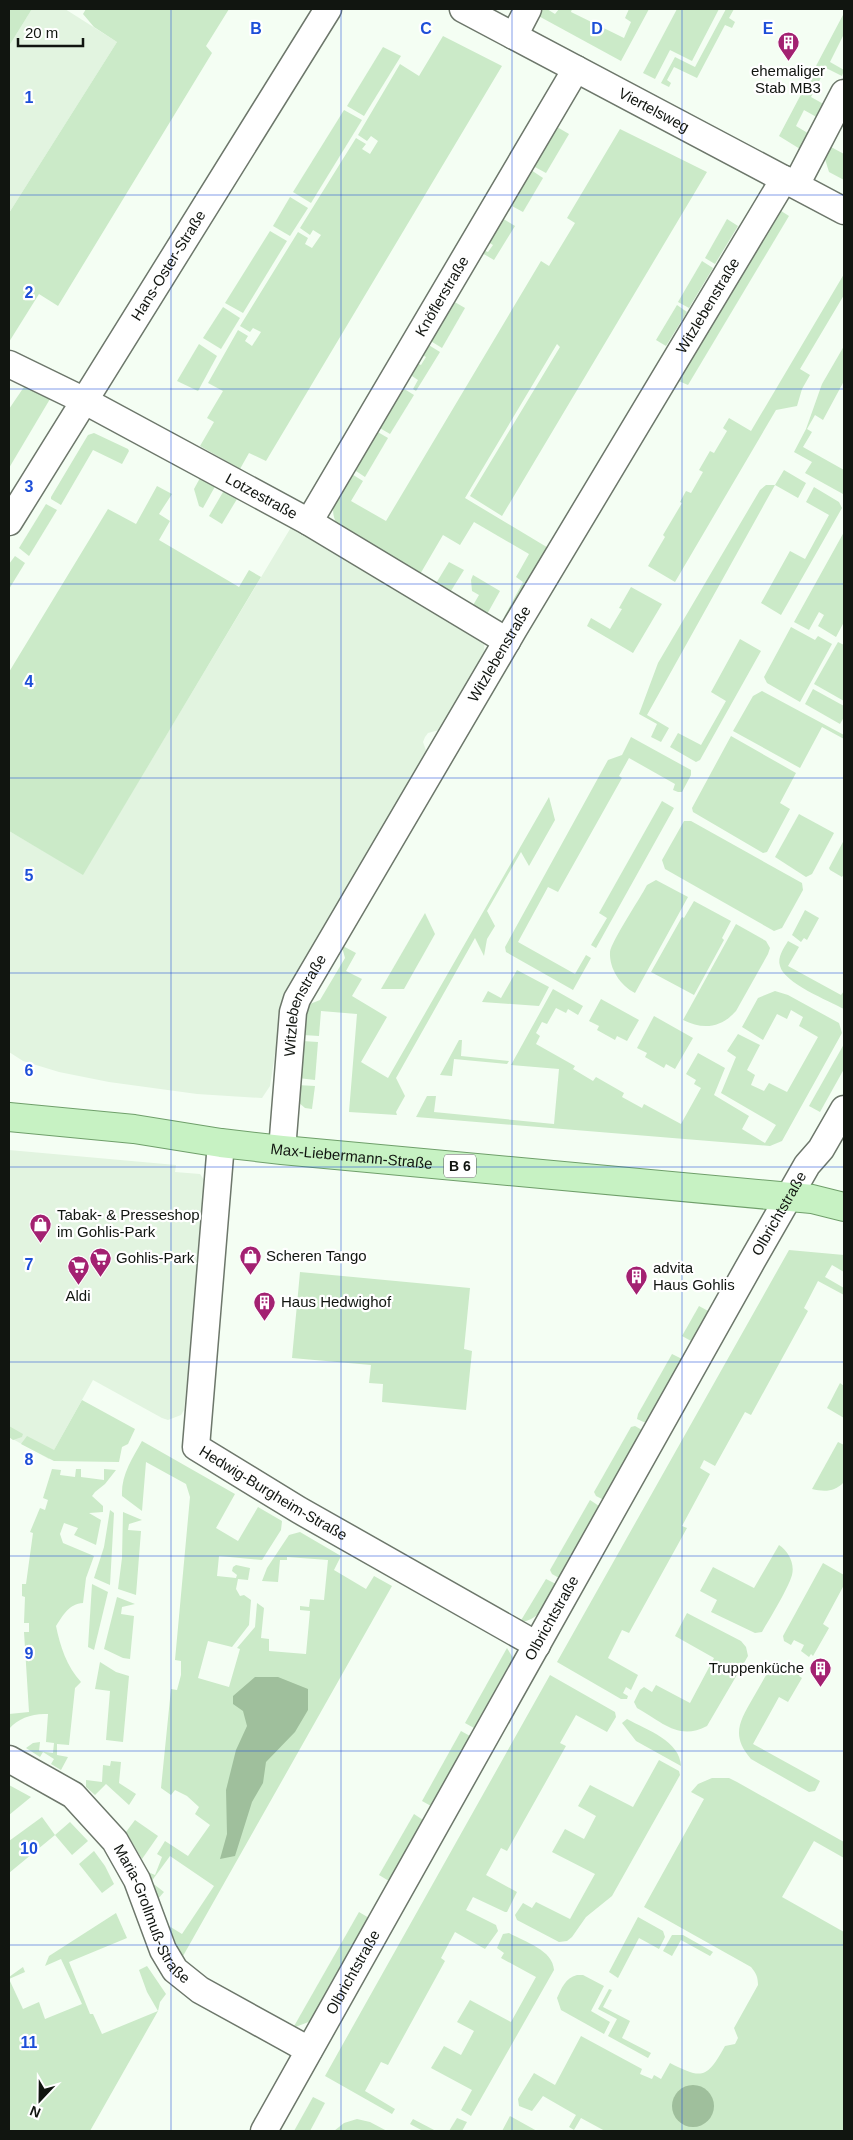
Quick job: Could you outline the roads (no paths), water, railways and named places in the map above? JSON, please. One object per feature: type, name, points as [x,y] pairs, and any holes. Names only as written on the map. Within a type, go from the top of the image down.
[{"type":"main road","name":"Max-Liebermann-Straße","points":[[9,1117],[134,1129],[221,1143],[282,1150],[789,1196],[812,1199],[844,1207]]},
{"type":"street","name":"Hans-Oster-Straße","points":[[9,522],[328,9]]},
{"type":"street","name":"Viertelsweg","points":[[463,9],[844,211]]},
{"type":"street","points":[[514,36],[528,9]]},
{"type":"street","name":"Knöflerstraße","points":[[309,522],[576,69]]},
{"type":"street","name":"Witzlebenstraße","points":[[282,1150],[293,1012],[297,999],[507,641],[844,93]]},
{"type":"street","name":"Lotzestraße","points":[[9,364],[85,401],[309,522],[507,641]]},
{"type":"street","name":"Olbrichtstraße","points":[[264,2131],[789,1196],[807,1165],[821,1149],[844,1109]]},
{"type":"street","name":"Hedwig-Burgheim-Straße","points":[[221,1143],[196,1447],[299,1510],[537,1645]]},
{"type":"street","name":"Maria-Grollmuß-Straße","points":[[9,1758],[73,1794],[115,1840],[137,1880],[163,1950],[176,1970],[186,1980],[309,2050]]},
{"type":"place","name":"ehemaliger Stab MB3","points":[[788,61]]},
{"type":"place","name":"Tabak- & Presseshop im Gohlis-Park","points":[[41,1243]]},
{"type":"place","name":"Scheren Tango","points":[[250,1275]]},
{"type":"place","name":"Gohlis-Park","points":[[100,1277]]},
{"type":"place","name":"Aldi","points":[[78,1286]]},
{"type":"place","name":"advita Haus Gohlis","points":[[637,1296]]},
{"type":"place","name":"Haus Hedwighof","points":[[265,1321]]},
{"type":"place","name":"Truppenküche","points":[[820,1687]]}]
